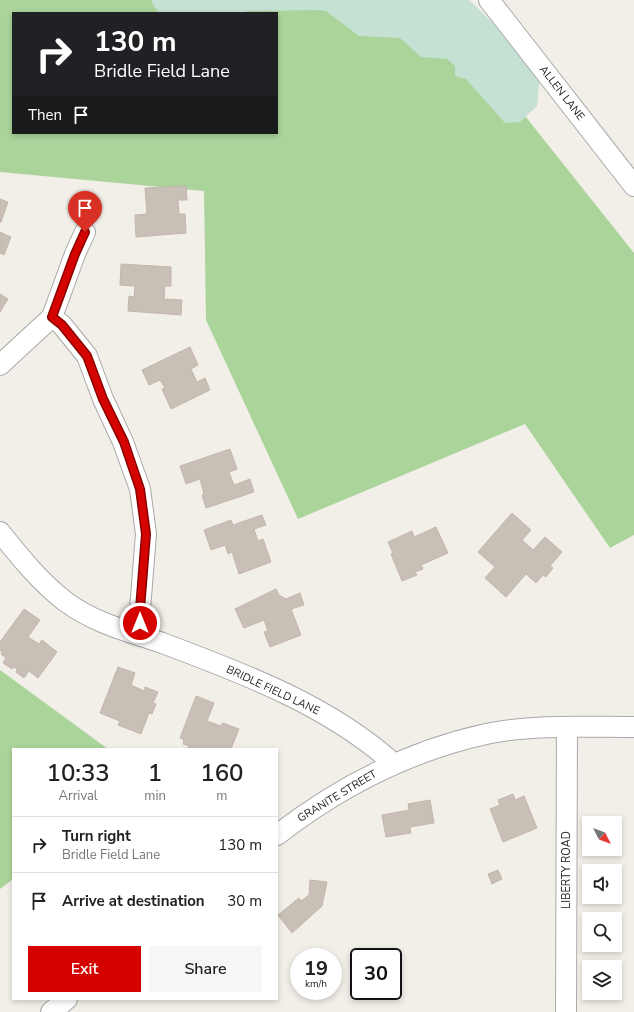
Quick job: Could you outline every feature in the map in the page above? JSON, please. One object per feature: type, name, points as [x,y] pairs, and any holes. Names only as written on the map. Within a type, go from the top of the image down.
[{"type":"street","name":"ALLEN LANE","points":[[489,0],[634,186]]},
{"type":"street","points":[[0,365],[52,317],[75,254],[85,232]]},
{"type":"street","points":[[52,317],[62,325],[87,356],[103,399],[124,442],[140,489],[146,534],[140,609],[141,636]]},
{"type":"street","name":"BRIDLE FIELD LANE","points":[[0,532],[27,567],[66,602],[105,624],[238,673],[300,700],[347,727],[381,751],[394,764]]},
{"type":"street","name":"GRANITE STREET","points":[[278,834],[326,800],[371,774],[421,752],[487,734],[546,727],[634,727]]},
{"type":"street","name":"LIBERTY ROAD","points":[[566,1012],[567,727]]},
{"type":"street","points":[[51,1012],[66,1000]]},
{"type":"green space","points":[[0,0],[433,0],[634,253],[634,535],[610,548],[525,424],[298,519],[206,320],[204,191],[0,172]]},
{"type":"green space","points":[[152,0],[469,0],[535,63],[540,75],[537,106],[520,122],[505,123],[466,79],[455,76],[455,66],[447,59],[421,57],[400,38],[359,36],[326,11],[158,12],[152,3]]},
{"type":"green space","points":[[0,670],[107,748],[12,748],[12,880],[0,889]]},
{"type":"building","points":[[186,186],[187,200],[178,200],[179,214],[185,214],[186,233],[136,237],[135,215],[147,214],[145,188]]},
{"type":"building","points":[[0,199],[8,202],[1,222],[0,222]]},
{"type":"building","points":[[0,232],[11,237],[4,255],[0,253]]},
{"type":"building","points":[[121,264],[171,267],[171,286],[165,286],[164,299],[182,300],[181,315],[128,311],[129,296],[134,297],[135,286],[120,285]]},
{"type":"building","points":[[0,294],[8,299],[0,312]]},
{"type":"building","points":[[190,347],[198,365],[191,369],[197,382],[205,378],[210,390],[171,409],[162,389],[165,388],[160,380],[149,385],[142,370]]},
{"type":"building","points":[[230,449],[237,469],[229,472],[234,485],[250,479],[254,492],[206,508],[202,495],[204,494],[200,479],[186,484],[180,466]]},
{"type":"building","points":[[512,513],[531,530],[522,540],[533,550],[545,537],[562,552],[550,566],[553,568],[546,577],[543,575],[536,583],[526,574],[506,597],[485,578],[495,567],[478,552]]},
{"type":"building","points":[[262,515],[266,525],[254,529],[258,541],[263,539],[271,562],[239,574],[232,552],[228,554],[225,545],[211,550],[204,530],[231,520],[233,525]]},
{"type":"building","points":[[436,527],[448,553],[421,565],[423,569],[415,572],[417,575],[402,581],[391,554],[393,553],[388,542],[412,531],[414,537]]},
{"type":"building","points":[[276,589],[279,595],[286,599],[300,593],[304,605],[291,609],[301,635],[270,647],[264,632],[268,631],[264,620],[244,628],[235,609]]},
{"type":"building","points":[[24,609],[40,620],[28,637],[39,644],[42,640],[57,652],[38,678],[29,671],[24,678],[16,672],[17,669],[14,667],[12,669],[3,663],[6,658],[1,654],[2,652],[0,650],[0,642]]},
{"type":"building","points":[[118,667],[135,673],[131,685],[144,691],[145,687],[158,692],[153,703],[156,704],[152,714],[149,713],[141,734],[118,725],[120,721],[100,713]]},
{"type":"building","points":[[196,696],[214,703],[207,721],[221,726],[223,723],[239,729],[231,748],[188,748],[189,746],[183,744],[184,740],[180,738]]},
{"type":"building","points":[[513,794],[515,800],[524,796],[537,828],[503,842],[490,809],[500,805],[498,800]]},
{"type":"building","points":[[430,800],[434,823],[410,827],[411,833],[386,837],[382,815],[409,810],[408,804]]},
{"type":"building","points":[[498,870],[502,879],[492,884],[488,874]]},
{"type":"building","points":[[310,880],[327,882],[322,906],[292,933],[278,915],[299,898],[301,901],[309,895]]},
{"type":"route","points":[[85,232],[75,254],[52,317],[62,325],[87,356],[103,399],[124,442],[140,489],[146,534],[140,623]]}]
